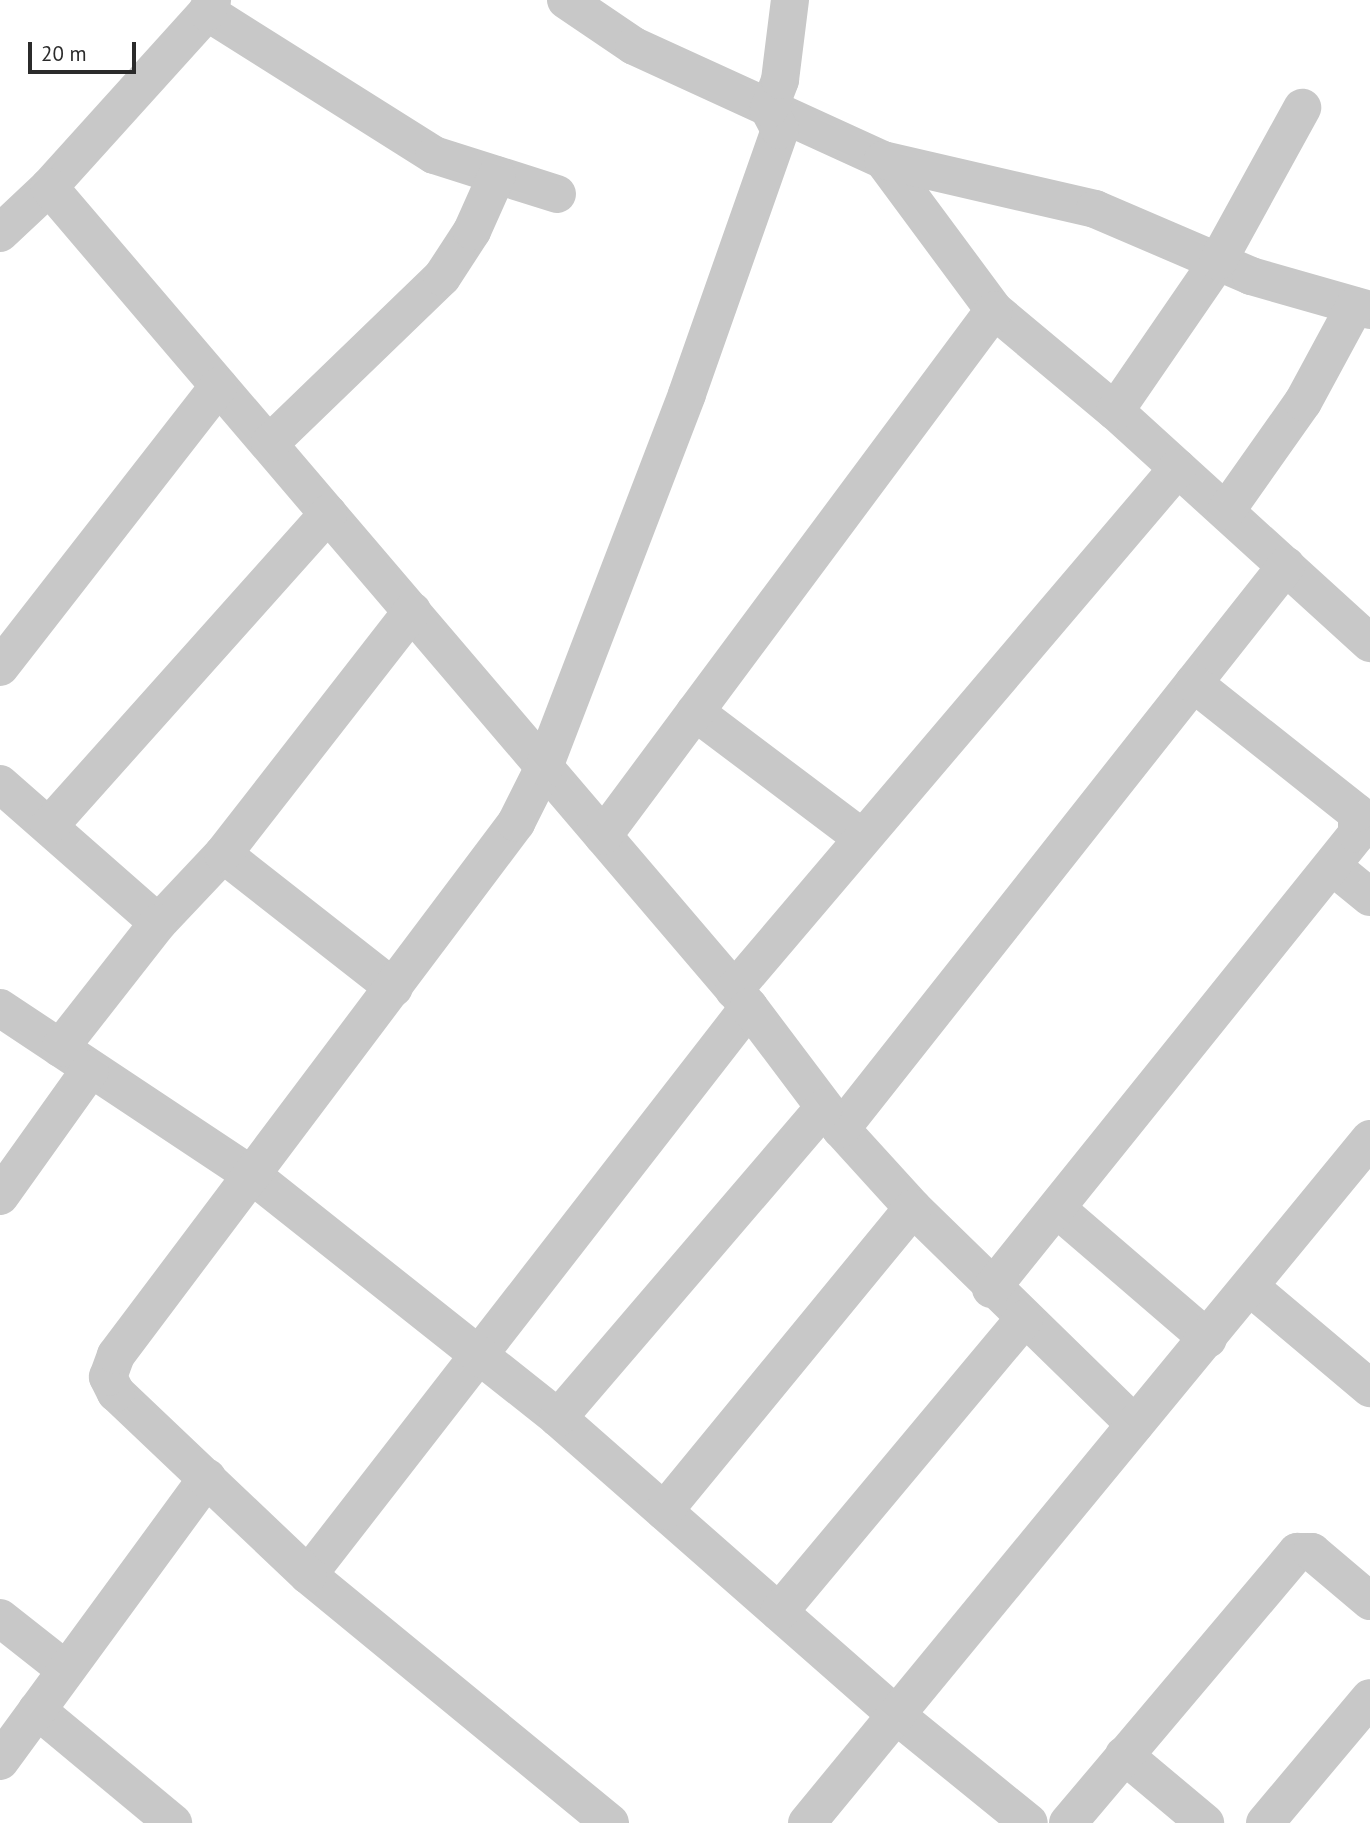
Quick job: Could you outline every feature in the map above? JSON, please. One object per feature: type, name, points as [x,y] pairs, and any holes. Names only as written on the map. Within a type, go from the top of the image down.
[{"type":"street","points":[[566,0],[634,47],[883,160],[1095,209],[1218,261],[1363,308],[1303,402],[1226,511]]},
{"type":"street","points":[[610,1823],[309,1575],[116,1393],[108,1377],[116,1355],[516,823],[544,767],[687,394],[780,130],[769,109],[780,80],[790,0]]},
{"type":"street","points":[[0,233],[49,187],[210,6],[423,149],[557,194]]},
{"type":"street","points":[[1115,411],[1218,261],[1302,108]]},
{"type":"street","points":[[883,160],[994,310],[1115,411],[1370,643]]},
{"type":"street","points":[[270,443],[442,277],[472,231],[497,175]]},
{"type":"street","points":[[49,187],[741,998],[832,1118],[913,1209],[992,1289],[1135,1425]]},
{"type":"street","points":[[603,836],[994,310]]},
{"type":"street","points":[[0,667],[219,386]]},
{"type":"street","points":[[309,1575],[479,1355],[862,838],[1178,468]]},
{"type":"street","points":[[49,826],[328,514]]},
{"type":"street","points":[[558,1418],[832,1118],[1193,683],[1286,566]]},
{"type":"street","points":[[0,1196],[75,1059],[158,923],[223,855],[412,611]]},
{"type":"street","points":[[992,1289],[1357,834],[1357,813],[1193,683]]},
{"type":"street","points":[[695,712],[862,838]]},
{"type":"street","points":[[0,784],[158,923]]},
{"type":"street","points":[[223,855],[394,988]]},
{"type":"street","points":[[1332,866],[1370,897]]},
{"type":"street","points":[[0,1008],[253,1176],[558,1418],[896,1716],[1029,1823]]},
{"type":"street","points":[[807,1823],[1370,1139]]},
{"type":"street","points":[[664,1511],[913,1209]]},
{"type":"street","points":[[1057,1209],[1208,1339]]},
{"type":"street","points":[[1250,1287],[1370,1388]]},
{"type":"street","points":[[779,1612],[1024,1320]]},
{"type":"street","points":[[0,1761],[207,1478]]},
{"type":"street","points":[[1068,1823],[1297,1552],[1312,1552],[1370,1601]]},
{"type":"street","points":[[0,1618],[66,1670]]},
{"type":"street","points":[[1265,1823],[1370,1698]]},
{"type":"street","points":[[37,1710],[173,1823]]},
{"type":"street","points":[[1124,1755],[1205,1823]]}]
